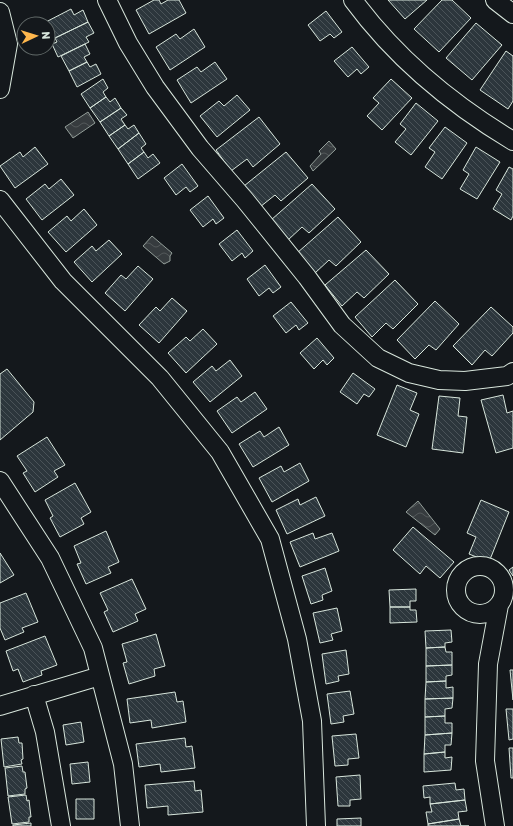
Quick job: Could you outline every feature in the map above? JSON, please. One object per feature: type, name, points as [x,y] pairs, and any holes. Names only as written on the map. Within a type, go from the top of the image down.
[{"type":"street","points":[[107,0],[128,43],[155,87],[200,148],[293,260],[342,325],[378,358],[409,373],[439,380],[465,381],[507,376],[513,372]]},
{"type":"street","points":[[353,0],[390,43],[438,88],[494,130],[513,141]]},
{"type":"street","points":[[495,0],[513,14]]},
{"type":"street","points":[[0,12],[8,44],[0,89]]},
{"type":"street","points":[[0,200],[63,281],[160,378],[220,452],[270,539],[297,639],[312,721],[316,826]]},
{"type":"street","points":[[0,481],[50,558],[93,648],[123,764],[130,826]]},
{"type":"street","points":[[493,640],[487,624],[479,614],[465,609],[457,596],[458,581],[469,569],[485,567],[498,575],[504,590],[488,664],[485,761],[495,826]]},
{"type":"street","points":[[479,614],[494,610],[500,605]]},
{"type":"street","points":[[0,704],[100,676]]},
{"type":"street","points":[[34,695],[45,732],[61,826]]},
{"type":"water","points":[[88,112],[95,123],[73,138],[65,127]]},
{"type":"water","points":[[329,141],[336,149],[313,171],[310,166],[321,154],[319,151]]},
{"type":"water","points":[[152,236],[172,253],[170,256],[170,261],[164,264],[143,246]]},
{"type":"water","points":[[418,501],[440,529],[435,535],[406,512]]},
{"type":"building","points":[[154,0],[159,0],[161,4],[168,0],[179,0],[186,13],[149,34],[136,10]]},
{"type":"building","points":[[388,0],[427,0],[405,19]]},
{"type":"building","points":[[442,0],[452,0],[471,18],[439,52],[414,29]]},
{"type":"building","points":[[71,9],[74,15],[83,10],[88,22],[56,38],[56,17]]},
{"type":"building","points":[[326,11],[342,32],[334,38],[330,34],[320,41],[308,25]]},
{"type":"building","points":[[88,22],[94,33],[86,37],[89,42],[58,57],[56,53],[56,38]]},
{"type":"building","points":[[476,23],[502,45],[472,80],[446,58]]},
{"type":"building","points":[[194,29],[205,47],[170,70],[156,47],[176,34],[180,39]]},
{"type":"building","points":[[85,44],[90,54],[84,57],[87,62],[69,71],[61,56]]},
{"type":"building","points":[[352,47],[369,67],[361,74],[357,69],[348,77],[334,61]]},
{"type":"building","points":[[506,51],[513,56],[513,101],[508,109],[480,90]]},
{"type":"building","points":[[87,62],[90,67],[96,64],[101,74],[77,87],[69,71]]},
{"type":"building","points":[[215,62],[227,79],[191,103],[177,80],[197,67],[201,72]]},
{"type":"building","points":[[103,79],[108,88],[103,92],[106,97],[90,108],[81,94]]},
{"type":"building","points":[[391,79],[412,98],[382,130],[367,116],[379,103],[373,98]]},
{"type":"building","points":[[237,95],[250,110],[217,137],[200,116],[219,101],[224,106]]},
{"type":"building","points":[[106,97],[110,102],[115,98],[121,108],[100,122],[90,108]]},
{"type":"building","points":[[416,103],[438,121],[411,155],[395,142],[406,129],[400,124]]},
{"type":"building","points":[[121,108],[127,115],[121,119],[125,125],[109,136],[100,122]]},
{"type":"building","points":[[259,117],[280,144],[253,167],[247,159],[231,171],[216,150]]},
{"type":"building","points":[[125,125],[128,129],[134,125],[139,133],[118,149],[109,136]]},
{"type":"building","points":[[445,127],[467,143],[442,179],[425,167],[435,152],[429,148]]},
{"type":"building","points":[[139,133],[146,144],[141,148],[144,152],[128,164],[118,149]]},
{"type":"building","points":[[35,147],[48,164],[15,188],[0,166],[20,152],[23,157]]},
{"type":"building","points":[[476,147],[500,162],[477,199],[460,189],[469,174],[463,170]]},
{"type":"building","points":[[144,152],[148,158],[153,154],[160,163],[138,179],[128,164]]},
{"type":"building","points":[[286,152],[308,178],[281,201],[275,195],[260,207],[244,186]]},
{"type":"building","points":[[182,164],[198,186],[190,192],[186,187],[176,195],[164,178]]},
{"type":"building","points":[[509,167],[513,169],[513,216],[511,220],[493,209],[502,194],[496,190]]},
{"type":"building","points":[[61,179],[74,195],[42,220],[26,199],[45,184],[49,189]]},
{"type":"building","points":[[312,184],[335,209],[309,233],[302,227],[288,240],[271,220]]},
{"type":"building","points":[[208,196],[224,218],[216,224],[213,219],[203,227],[190,210]]},
{"type":"building","points":[[84,209],[97,225],[66,252],[48,232],[67,216],[71,221]]},
{"type":"building","points":[[338,217],[361,242],[336,266],[329,260],[315,273],[297,253]]},
{"type":"building","points":[[237,230],[253,251],[245,258],[242,253],[232,261],[219,244]]},
{"type":"building","points":[[109,240],[122,254],[92,282],[74,262],[92,246],[96,251]]},
{"type":"building","points":[[366,250],[389,274],[364,298],[357,292],[342,306],[325,285]]},
{"type":"building","points":[[265,265],[281,287],[273,293],[269,288],[259,296],[247,279]]},
{"type":"building","points":[[138,266],[153,279],[125,311],[105,293],[121,275],[126,279]]},
{"type":"building","points":[[395,280],[418,304],[393,329],[386,323],[372,337],[355,317]]},
{"type":"building","points":[[172,298],[187,311],[159,343],[139,325],[156,307],[160,311]]},
{"type":"building","points":[[435,301],[459,324],[436,350],[429,345],[415,359],[397,340]]},
{"type":"building","points":[[291,302],[308,323],[299,330],[296,325],[286,333],[273,316]]},
{"type":"building","points":[[491,307],[513,327],[513,333],[492,356],[485,350],[472,365],[453,346]]},
{"type":"building","points":[[203,329],[217,344],[186,373],[168,353],[186,337],[190,341]]},
{"type":"building","points":[[317,338],[334,358],[327,365],[323,360],[314,369],[300,353]]},
{"type":"building","points":[[230,360],[242,376],[210,402],[193,382],[212,366],[216,371]]},
{"type":"building","points":[[7,369],[34,402],[33,412],[0,440],[0,374]]},
{"type":"building","points":[[353,373],[375,389],[369,397],[364,394],[357,404],[340,392]]},
{"type":"building","points":[[397,385],[417,393],[410,410],[419,414],[406,447],[377,435]]},
{"type":"building","points":[[255,392],[267,409],[232,433],[217,411],[237,397],[241,402]]},
{"type":"building","points":[[503,395],[507,413],[513,411],[513,448],[496,453],[481,400]]},
{"type":"building","points":[[439,396],[460,398],[458,416],[467,417],[463,453],[432,449]]},
{"type":"building","points":[[279,427],[289,445],[253,467],[239,444],[260,431],[264,437]]},
{"type":"building","points":[[47,437],[65,465],[54,471],[58,477],[35,492],[23,473],[27,471],[17,456]]},
{"type":"building","points":[[300,463],[309,481],[272,502],[259,478],[281,466],[284,472]]},
{"type":"building","points":[[75,483],[91,512],[81,518],[84,524],[60,537],[50,518],[53,516],[45,500]]},
{"type":"building","points":[[316,497],[325,516],[287,534],[276,510],[298,499],[300,505]]},
{"type":"building","points":[[481,500],[509,512],[489,562],[469,554],[476,537],[467,533]]},
{"type":"building","points":[[413,527],[454,562],[440,578],[426,566],[420,574],[393,550]]},
{"type":"building","points":[[106,531],[119,562],[108,567],[111,573],[86,584],[77,564],[81,563],[74,546]]},
{"type":"building","points":[[313,533],[315,539],[332,533],[339,551],[300,567],[290,542]]},
{"type":"building","points":[[0,553],[14,575],[0,583]]},
{"type":"building","points":[[513,567],[513,576],[509,570]]},
{"type":"building","points":[[325,568],[332,591],[322,595],[323,600],[311,604],[302,576]]},
{"type":"building","points":[[132,579],[146,609],[135,614],[138,621],[113,632],[104,612],[108,610],[100,593]]},
{"type":"building","points":[[416,589],[416,601],[410,601],[410,607],[390,607],[389,590]]},
{"type":"building","points":[[26,593],[38,622],[22,628],[24,632],[5,640],[0,628],[0,603]]},
{"type":"building","points":[[390,607],[410,607],[410,610],[416,610],[417,622],[390,623]]},
{"type":"building","points":[[337,608],[342,631],[331,634],[333,640],[320,643],[313,613]]},
{"type":"building","points":[[451,630],[452,642],[445,643],[445,647],[426,648],[425,631]]},
{"type":"building","points":[[156,634],[165,666],[154,669],[155,676],[129,684],[123,663],[127,662],[122,644]]},
{"type":"building","points":[[45,636],[57,665],[41,671],[42,675],[23,682],[18,669],[13,671],[6,651]]},
{"type":"building","points":[[445,647],[446,652],[452,652],[452,665],[426,666],[426,648]]},
{"type":"building","points":[[346,650],[349,674],[338,676],[339,681],[326,684],[322,654]]},
{"type":"building","points":[[452,665],[452,675],[446,676],[446,681],[426,682],[426,666]]},
{"type":"building","points":[[510,670],[513,670],[513,700]]},
{"type":"building","points":[[446,681],[446,688],[453,687],[453,698],[425,699],[426,682]]},
{"type":"building","points":[[350,691],[354,714],[343,716],[344,722],[331,724],[327,694]]},
{"type":"building","points":[[175,692],[177,702],[183,701],[186,722],[152,728],[151,720],[130,723],[127,699]]},
{"type":"building","points":[[453,698],[452,708],[445,709],[445,716],[425,717],[425,699]]},
{"type":"building","points":[[506,709],[513,709],[513,739],[509,740]]},
{"type":"building","points":[[445,716],[445,723],[452,723],[452,733],[425,735],[425,717]]},
{"type":"building","points":[[81,722],[84,742],[66,745],[63,725]]},
{"type":"building","points":[[452,733],[451,745],[445,745],[445,752],[424,754],[425,735]]},
{"type":"building","points":[[356,734],[359,758],[348,759],[348,765],[335,766],[332,736]]},
{"type":"building","points":[[18,737],[19,743],[22,743],[22,764],[4,767],[1,739]]},
{"type":"building","points":[[185,738],[186,747],[192,746],[195,768],[161,772],[160,764],[139,767],[136,744]]},
{"type":"building","points":[[509,748],[513,748],[513,778],[511,778]]},
{"type":"building","points":[[445,752],[445,758],[452,757],[451,770],[424,772],[424,754]]},
{"type":"building","points":[[88,762],[90,782],[72,784],[70,764]]},
{"type":"building","points":[[22,766],[23,772],[25,772],[27,788],[25,789],[25,794],[8,796],[5,768]]},
{"type":"building","points":[[360,775],[361,799],[350,800],[350,806],[338,806],[336,777]]},
{"type":"building","points":[[194,781],[195,791],[201,790],[203,812],[168,815],[168,806],[147,808],[145,785]]},
{"type":"building","points":[[455,783],[456,790],[464,789],[465,800],[430,804],[430,797],[424,798],[423,786]]},
{"type":"building","points":[[26,795],[27,801],[29,800],[31,817],[29,817],[29,822],[12,824],[8,797]]},
{"type":"building","points":[[76,799],[94,799],[94,819],[76,819]]},
{"type":"building","points":[[465,800],[467,811],[458,812],[459,819],[428,824],[426,812],[432,812],[430,804]]},
{"type":"building","points":[[361,818],[361,826],[337,826],[337,819]]},
{"type":"building","points":[[459,819],[461,826],[428,826],[428,824]]},
{"type":"building","points":[[31,823],[31,826],[13,826],[13,825]]}]
